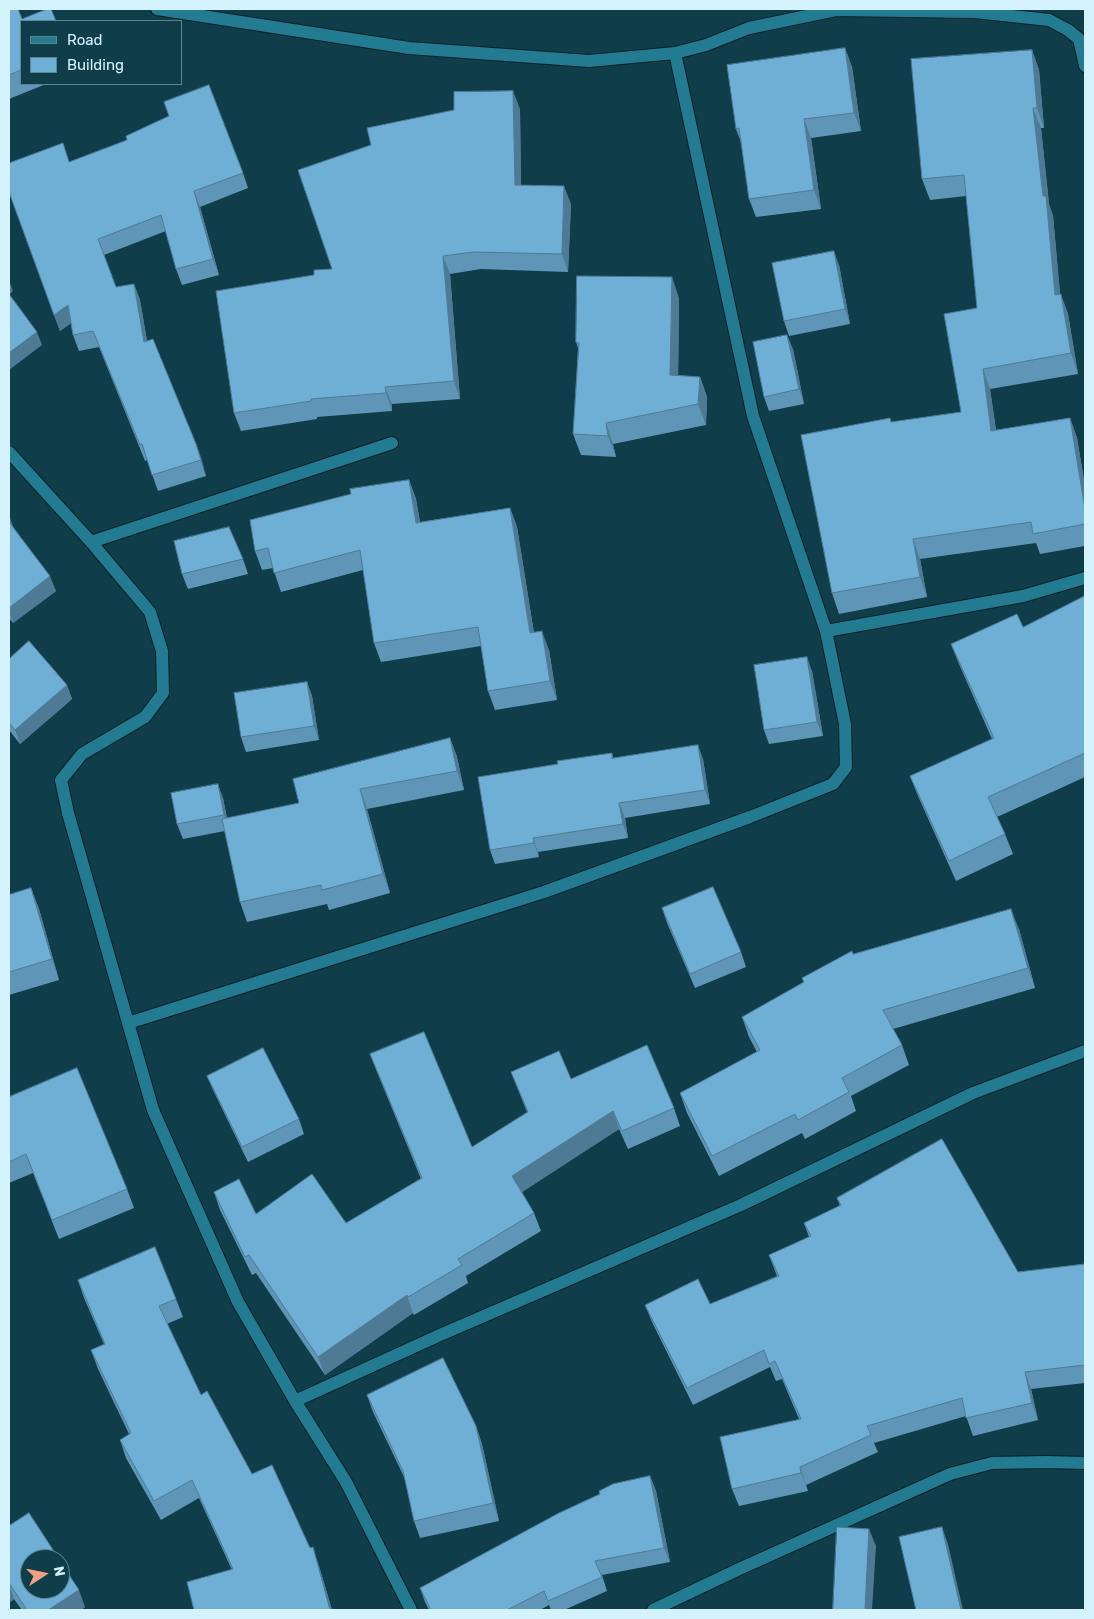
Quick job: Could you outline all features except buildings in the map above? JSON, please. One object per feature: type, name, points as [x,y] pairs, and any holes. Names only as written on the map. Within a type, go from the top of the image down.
[{"type":"street","points":[[157,9],[409,48],[589,61],[675,53],[706,45],[749,28],[836,10],[975,12],[1049,20],[1068,30],[1079,39],[1085,66]]},
{"type":"street","points":[[128,1024],[544,892],[750,817],[833,784],[846,767],[846,724],[826,631],[753,416],[675,53]]},
{"type":"street","points":[[91,542],[392,443]]},
{"type":"street","points":[[9,452],[91,542],[150,612],[162,651],[164,693],[145,717],[82,754],[61,780],[68,813],[153,1110],[238,1302],[295,1401],[346,1482],[411,1610]]},
{"type":"street","points":[[826,631],[1022,596],[1085,578]]},
{"type":"street","points":[[295,1401],[440,1334],[741,1205],[973,1093],[1085,1051]]},
{"type":"street","points":[[653,1610],[950,1474],[992,1463],[1085,1463]]}]
